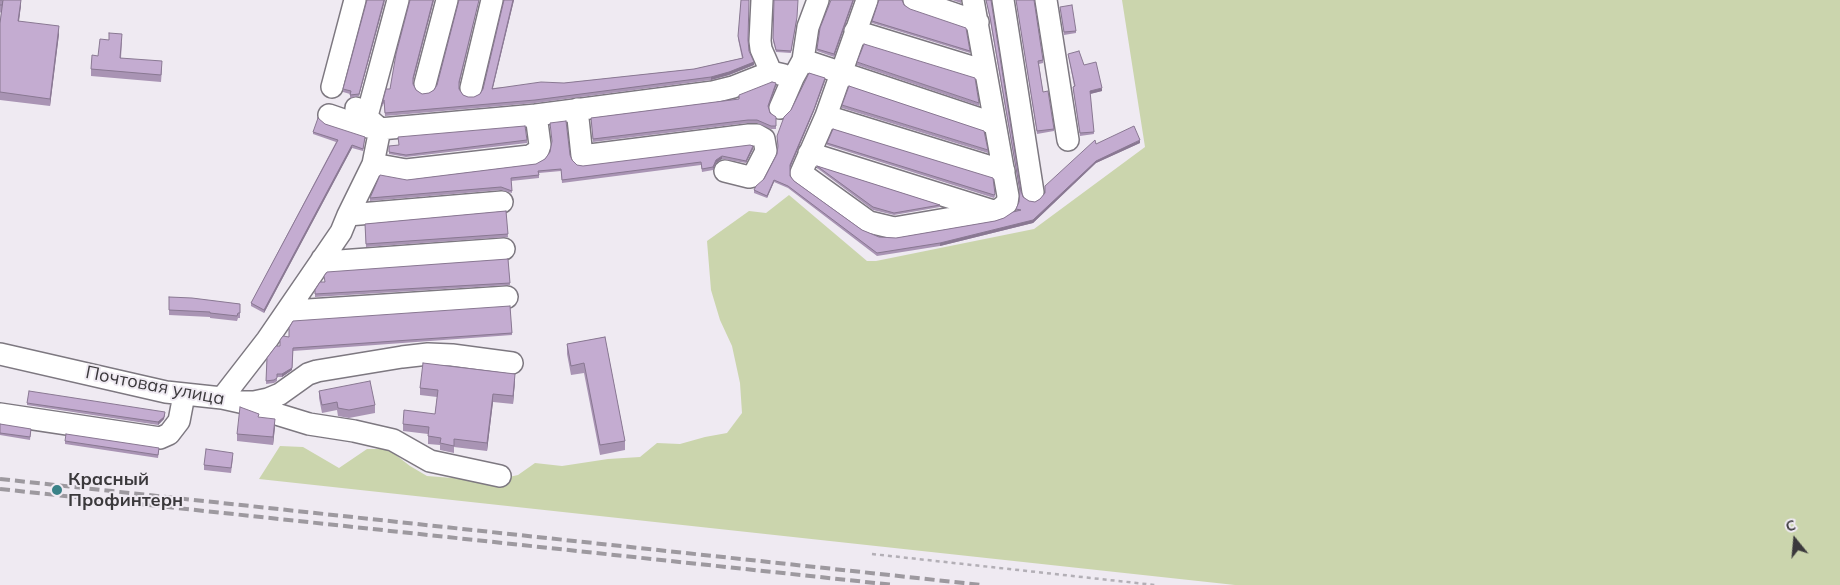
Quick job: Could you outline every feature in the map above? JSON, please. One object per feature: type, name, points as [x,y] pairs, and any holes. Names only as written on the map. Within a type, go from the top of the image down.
[{"type":"street","points":[[332,87],[356,0]]},
{"type":"street","points":[[398,0],[368,118],[373,164],[341,232],[267,340],[231,400],[309,424],[354,430],[393,440],[430,461],[500,476]]},
{"type":"street","points":[[425,84],[447,0]]},
{"type":"street","points":[[471,88],[492,0]]},
{"type":"street","points":[[762,0],[761,49],[772,72]]},
{"type":"street","points":[[780,108],[803,60],[810,0]]},
{"type":"street","points":[[808,27],[818,0]]},
{"type":"street","points":[[867,0],[826,116],[800,173],[869,222],[894,228],[1000,210],[1007,203],[1008,196],[1004,171],[974,0]]},
{"type":"street","points":[[914,0],[978,22]]},
{"type":"street","points":[[1003,0],[1033,192]]},
{"type":"street","points":[[1046,0],[1068,140]]},
{"type":"street","points":[[855,31],[985,71]]},
{"type":"street","points":[[803,60],[995,124]]},
{"type":"street","points":[[329,115],[361,126],[368,118],[536,115],[713,92],[733,87],[772,72],[793,78]]},
{"type":"street","points":[[577,109],[582,156],[749,135],[757,135],[764,139],[766,151],[753,176],[749,177],[725,171]]},
{"type":"street","points":[[373,164],[397,170],[406,170],[530,156],[538,151],[540,145],[536,115]]},
{"type":"street","points":[[826,116],[1004,171]]},
{"type":"street","points":[[809,153],[993,211]]},
{"type":"street","points":[[348,214],[502,202]]},
{"type":"street","points":[[322,259],[326,262],[504,249]]},
{"type":"street","points":[[289,308],[293,311],[507,297]]},
{"type":"street","name":"Почтовая улица","points":[[0,354],[166,392],[254,402],[280,394],[308,374],[317,371],[402,357],[428,354],[452,355],[512,363]]},
{"type":"street","points":[[0,414],[160,438],[169,434],[179,421],[184,395]]},
{"type":"path","points":[[872,554],[1155,585]]},
{"type":"green space","points":[[1122,0],[1840,0],[1840,585],[1235,585],[259,479],[280,446],[303,447],[339,468],[367,449],[388,449],[427,476],[491,481],[518,475],[535,463],[562,466],[608,459],[640,457],[657,443],[680,444],[727,433],[742,413],[740,383],[732,346],[720,320],[711,290],[707,241],[749,211],[766,213],[789,195],[867,261],[876,261],[1034,229],[1145,147]]},
{"type":"building","points":[[3,0],[21,0],[18,21],[59,26],[50,99],[0,92],[0,23]]},
{"type":"building","points":[[367,0],[384,0],[359,94],[350,95],[351,91],[343,89]]},
{"type":"building","points":[[410,0],[433,0],[413,78],[416,90],[422,94],[434,90],[437,85],[459,0],[479,0],[459,82],[459,89],[463,95],[468,97],[480,94],[483,89],[504,0],[513,0],[492,89],[541,82],[564,83],[694,69],[743,58],[738,36],[741,0],[749,0],[748,40],[749,51],[754,62],[711,77],[535,100],[385,113],[384,100],[382,104],[386,89],[390,89],[396,54]]},
{"type":"building","points":[[774,0],[798,0],[791,51],[776,50],[773,38]]},
{"type":"building","points":[[831,0],[853,0],[834,54],[817,49],[820,28]]},
{"type":"building","points":[[879,0],[902,0],[904,5],[910,9],[966,28],[970,51],[872,21]]},
{"type":"building","points":[[986,0],[991,0],[1023,197],[1035,202],[1040,199],[1045,193],[1045,186],[1095,140],[1096,144],[1134,126],[1140,140],[1096,161],[1033,220],[940,243],[877,253],[788,186],[774,180],[767,196],[754,190],[764,179],[777,154],[777,136],[784,117],[791,110],[809,73],[825,78],[790,165],[790,176],[794,181],[862,230],[879,237],[896,238],[995,221],[1021,210],[1016,209],[1020,191]]},
{"type":"building","points":[[1016,0],[1034,0],[1043,60],[1038,61],[1043,92],[1048,91],[1054,129],[1037,131]]},
{"type":"building","points":[[1072,5],[1076,31],[1064,32],[1060,7]]},
{"type":"building","points":[[109,33],[122,34],[120,58],[162,61],[161,75],[91,69],[92,55],[98,56],[100,39],[109,40]]},
{"type":"building","points":[[864,44],[975,78],[979,103],[857,62]]},
{"type":"building","points":[[1079,51],[1084,65],[1096,62],[1102,88],[1090,91],[1094,132],[1080,133],[1073,87],[1075,86],[1068,54]]},
{"type":"building","points":[[772,82],[776,83],[768,106],[770,113],[776,117],[776,126],[771,126],[757,120],[748,120],[593,139],[591,118],[739,99],[739,95]]},
{"type":"building","points":[[849,86],[984,131],[988,150],[842,105]]},
{"type":"building","points":[[318,118],[325,124],[365,137],[363,149],[352,145],[264,310],[251,303],[338,140],[313,132]]},
{"type":"building","points":[[566,121],[570,155],[577,165],[583,166],[753,146],[746,161],[722,156],[716,160],[713,167],[702,169],[701,162],[562,180],[561,169],[538,171],[539,175],[511,178],[512,191],[501,187],[370,198],[380,175],[407,180],[536,164],[545,159],[550,152],[552,141],[550,123]]},
{"type":"building","points":[[525,126],[527,140],[406,155],[389,152],[389,146],[399,145],[398,137]]},
{"type":"building","points":[[833,129],[993,178],[995,194],[827,143]]},
{"type":"building","points":[[817,166],[940,205],[894,213],[873,207]]},
{"type":"building","points":[[506,211],[508,234],[366,244],[365,224]]},
{"type":"building","points":[[508,259],[510,283],[315,294],[315,290],[320,282],[325,282],[324,276],[327,272]]},
{"type":"building","points":[[169,297],[240,304],[240,313],[237,316],[210,312],[169,310]]},
{"type":"building","points":[[510,306],[512,333],[293,348],[292,368],[282,374],[277,374],[277,378],[274,380],[266,381],[267,358],[276,346],[280,346],[280,340],[283,336],[289,337],[289,328],[293,321]]},
{"type":"building","points":[[605,337],[625,441],[600,445],[584,363],[571,366],[567,344]]},
{"type":"building","points":[[423,363],[515,374],[513,396],[493,394],[487,443],[454,439],[454,446],[440,443],[441,438],[428,436],[429,427],[403,424],[404,410],[435,414],[438,390],[420,388]]},
{"type":"building","points":[[370,381],[375,405],[349,410],[338,408],[337,402],[322,405],[319,391]]},
{"type":"building","points":[[29,391],[165,412],[164,417],[158,422],[27,403]]},
{"type":"building","points":[[240,407],[259,414],[258,417],[275,419],[273,437],[237,434]]},
{"type":"building","points":[[0,424],[31,429],[30,437],[0,433]]},
{"type":"building","points":[[66,434],[159,448],[158,455],[65,441]]},
{"type":"building","points":[[206,449],[233,453],[231,468],[204,465]]},
{"type":"railway","points":[[0,479],[982,585]]},
{"type":"railway","points":[[0,489],[894,585]]},
{"type":"place","name":"Красный Профинтерн","points":[[57,490]]}]
